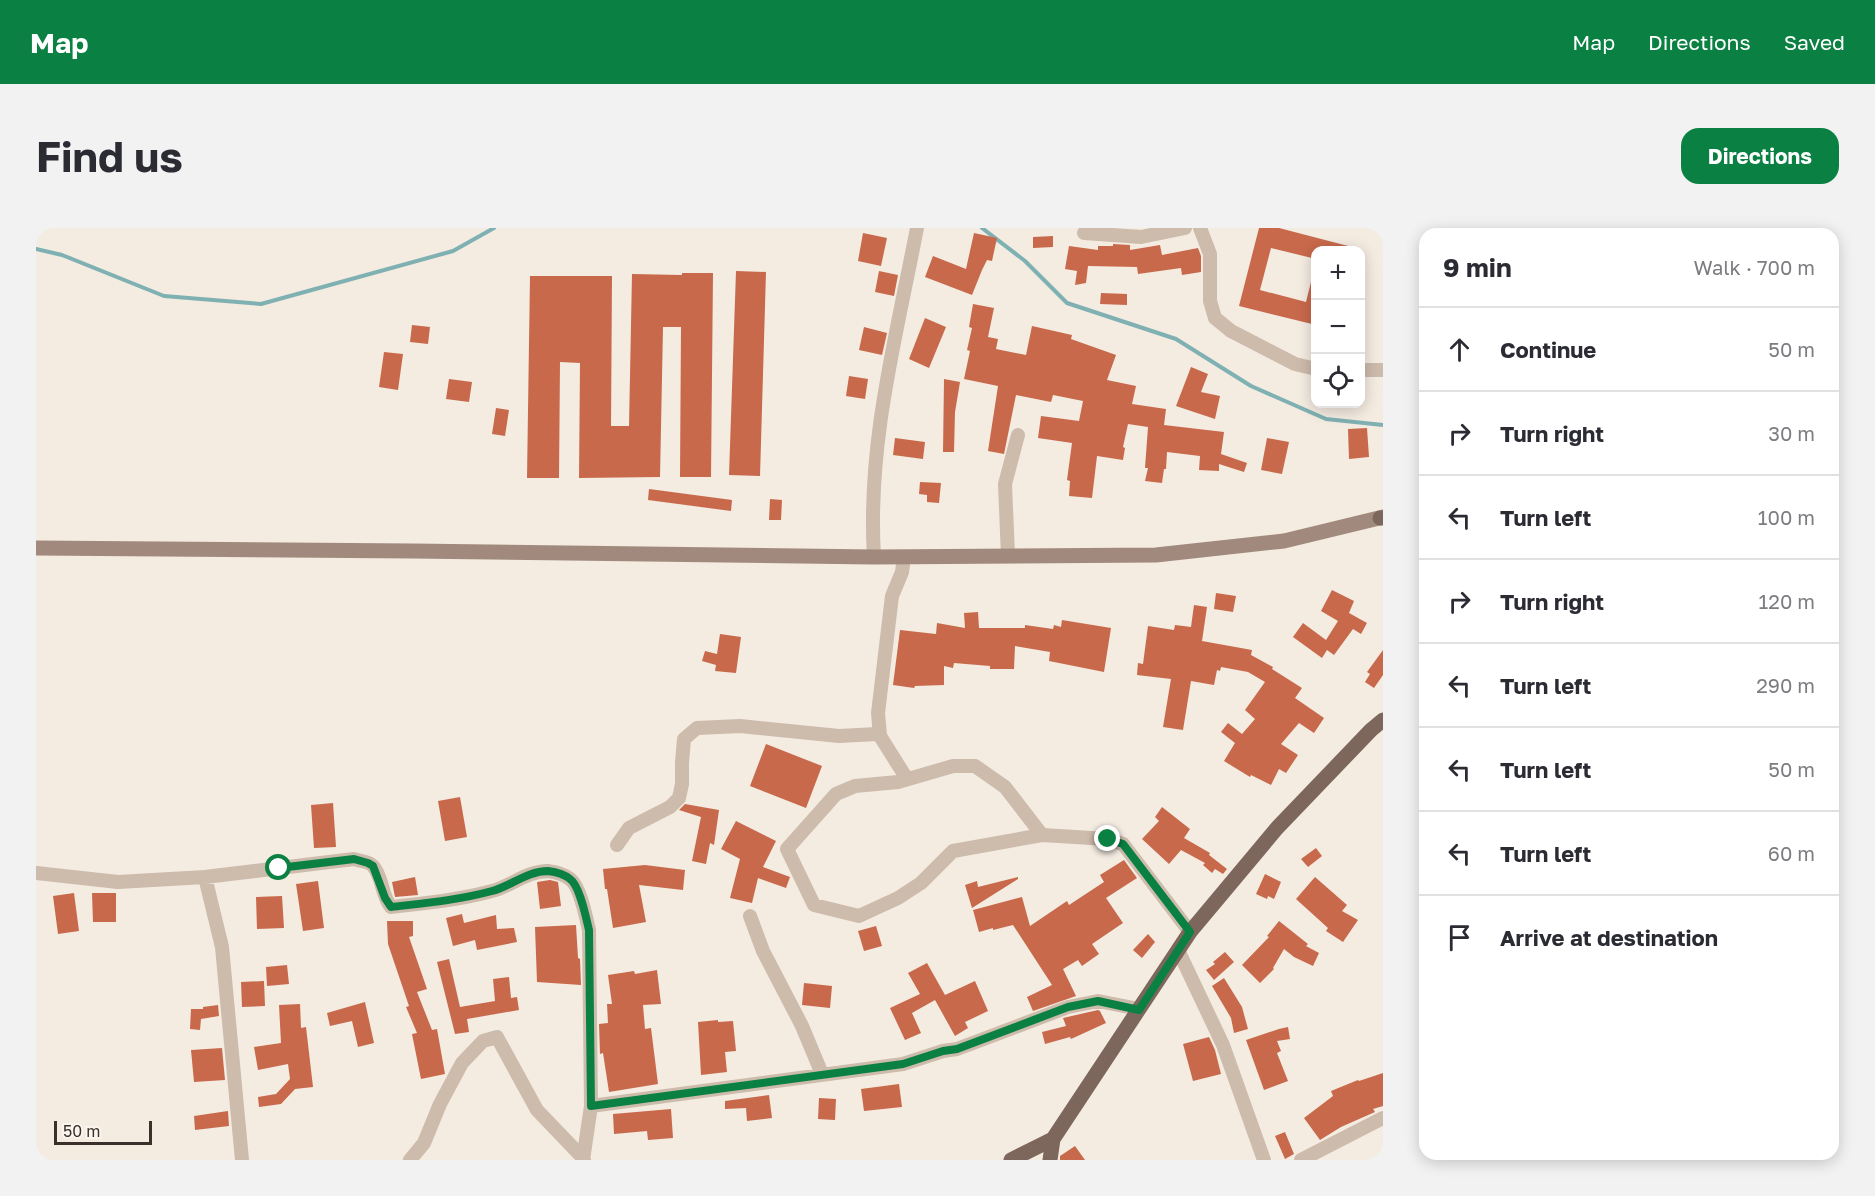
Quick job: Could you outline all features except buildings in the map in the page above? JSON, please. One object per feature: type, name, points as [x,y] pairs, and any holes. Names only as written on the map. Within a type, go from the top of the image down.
[{"type":"main road","points":[[36,548],[413,550],[874,557],[1156,555],[1284,541],[1382,518]]},
{"type":"main road","points":[[1050,1160],[1053,1139],[1190,932],[1277,828],[1383,720]]},
{"type":"main road","points":[[1011,1160],[1053,1139]]},
{"type":"street","points":[[874,557],[872,520],[875,460],[884,393],[917,228]]},
{"type":"street","points":[[1084,233],[1141,237],[1185,228]]},
{"type":"street","points":[[1200,228],[1210,255],[1210,301],[1215,318],[1231,331],[1252,342],[1295,364],[1311,368]]},
{"type":"street","points":[[1365,370],[1383,370]]},
{"type":"street","points":[[1008,556],[1005,484],[1018,435]]},
{"type":"street","points":[[904,557],[902,572],[892,596],[878,714],[880,736],[907,779]]},
{"type":"street","points":[[617,845],[629,828],[670,807],[680,798],[684,740],[697,728],[740,726],[839,736],[877,734],[880,736]]},
{"type":"street","points":[[1042,835],[1005,787],[975,766],[953,766],[898,782],[855,786],[836,794],[787,849],[814,905],[859,916],[898,898],[921,883],[953,851],[1042,835],[1108,839],[1123,844],[1190,932]]},
{"type":"street","points":[[36,873],[118,882],[205,877],[354,859],[373,866],[385,898],[391,907],[465,898],[495,890],[519,878],[549,871],[573,880],[582,902],[589,930],[591,1106],[583,1159]]},
{"type":"street","points":[[205,877],[222,947],[242,1160]]},
{"type":"street","points":[[750,916],[822,1074]]},
{"type":"street","points":[[1178,950],[1223,1045],[1264,1160]]},
{"type":"street","points":[[591,1106],[903,1064],[943,1051],[957,1049],[1068,1007],[1098,1001],[1139,1010]]},
{"type":"street","points":[[410,1160],[424,1143],[440,1104],[462,1063],[483,1041],[497,1037],[537,1110],[583,1159]]},
{"type":"street","points":[[1301,1160],[1383,1118]]},
{"type":"waterway","points":[[36,249],[62,255],[164,296],[261,304],[453,251],[494,228]]},
{"type":"waterway","points":[[982,228],[1025,261],[1067,303],[1176,339],[1251,386],[1326,419],[1383,425]]},
{"type":"route","points":[[279,868],[354,859],[368,863],[373,866],[385,898],[391,907],[465,898],[495,890],[526,876],[549,871],[573,880],[582,902],[589,930],[591,1106],[903,1064],[943,1051],[957,1049],[1068,1007],[1098,1001],[1139,1010],[1190,932],[1123,844],[1108,839]]}]
